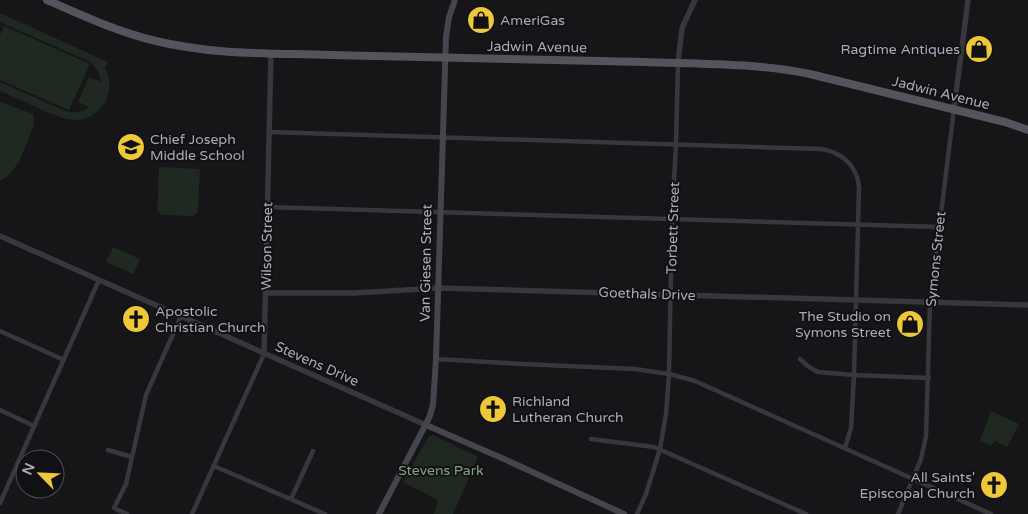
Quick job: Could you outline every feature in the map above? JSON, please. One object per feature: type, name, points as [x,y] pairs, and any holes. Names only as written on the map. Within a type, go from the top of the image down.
[{"type":"main road","name":"Jadwin Avenue","points":[[47,0],[100,24],[155,41],[182,47],[272,53],[707,64],[785,70],[810,74],[954,109],[1028,130]]},
{"type":"main road","name":"Van Giesen Street","points":[[380,514],[426,425],[433,405],[445,58],[447,24],[455,0]]},
{"type":"main road","name":"Stevens Drive","points":[[426,425],[624,514]]},
{"type":"street","name":"Torbett Street","points":[[637,514],[646,494],[660,449],[666,414],[669,374],[678,63],[682,28],[695,0]]},
{"type":"street","name":"Symons Street","points":[[898,514],[921,459],[926,436],[930,302],[968,0]]},
{"type":"street","name":"Wilson Street","points":[[192,514],[264,354],[272,53]]},
{"type":"street","points":[[269,132],[676,144],[821,149],[832,151],[849,162],[857,175],[859,187],[854,375],[851,428],[845,448]]},
{"type":"street","points":[[267,207],[939,226]]},
{"type":"street","name":"Stevens Drive","points":[[0,236],[426,425]]},
{"type":"street","points":[[0,503],[99,280]]},
{"type":"street","name":"Goethals Drive","points":[[266,293],[354,293],[438,288],[1028,305]]},
{"type":"street","points":[[127,514],[114,508],[126,484],[146,395],[181,316]]},
{"type":"street","points":[[0,331],[64,360]]},
{"type":"street","points":[[436,359],[635,369],[669,374],[695,381],[991,514]]},
{"type":"street","points":[[800,359],[818,372],[928,378]]},
{"type":"street","points":[[0,410],[34,426]]},
{"type":"street","points":[[591,439],[660,449],[806,514]]},
{"type":"street","points":[[108,450],[132,457]]},
{"type":"street","points":[[291,500],[313,451]]},
{"type":"street","points":[[214,466],[325,514]]},
{"type":"green space","points":[[0,13],[108,62],[105,68],[109,82],[109,92],[106,101],[96,113],[80,120],[62,118],[0,91],[0,82],[65,111],[78,112],[89,107],[78,102],[89,77],[101,82],[97,70],[88,61],[0,22]]},
{"type":"green space","points":[[4,26],[90,64],[69,110],[0,80],[0,35]]},
{"type":"green space","points":[[0,102],[33,114],[34,125],[19,162],[9,175],[0,181]]},
{"type":"green space","points":[[159,167],[200,169],[197,213],[193,216],[161,215],[157,211]]},
{"type":"green space","points":[[113,247],[140,259],[133,274],[106,262]]},
{"type":"green space","points":[[991,411],[1019,424],[1007,447],[995,441],[991,446],[980,441]]},
{"type":"green space","name":"Stevens Park","points":[[433,435],[478,457],[453,514],[434,514],[438,500],[403,482],[428,437]]},
{"type":"place","name":"AmeriGas","points":[[481,20]]},
{"type":"place","name":"Ragtime Antiques","points":[[979,49]]},
{"type":"place","name":"Chief Joseph Middle School","points":[[131,147]]},
{"type":"place","name":"Apostolic Christian Church","points":[[136,319]]},
{"type":"place","name":"The Studio on Symons Street","points":[[910,324]]},
{"type":"place","name":"Richland Lutheran Church","points":[[493,409]]},
{"type":"place","name":"All Saints' Episcopal Church","points":[[994,485]]}]
